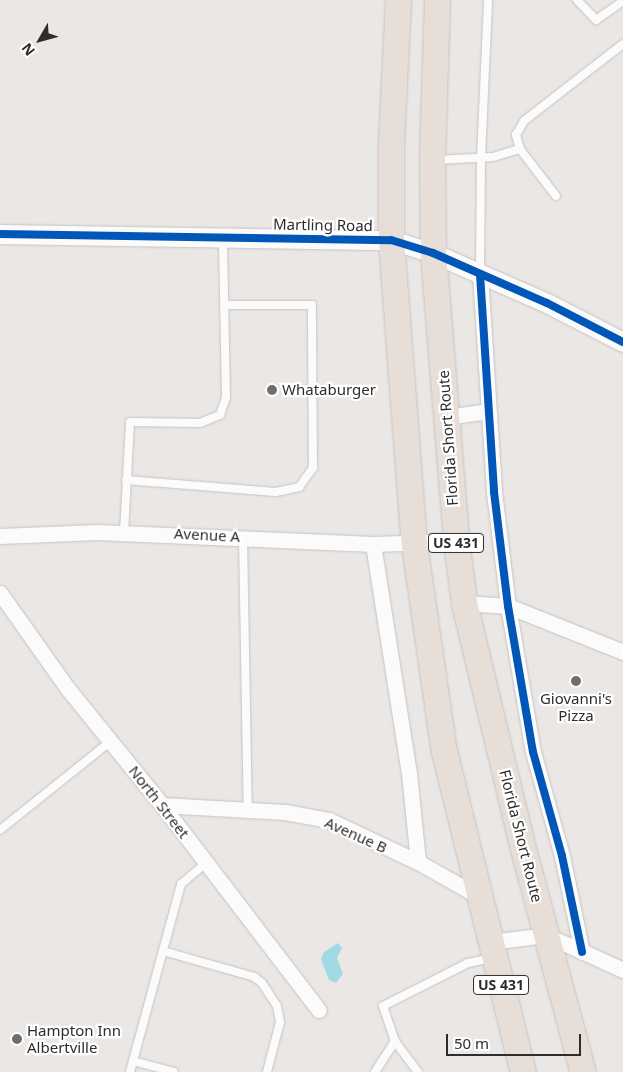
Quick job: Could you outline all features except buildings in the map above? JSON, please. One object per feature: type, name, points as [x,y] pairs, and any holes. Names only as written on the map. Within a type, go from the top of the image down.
[{"type":"highway","name":"US 431","points":[[398,0],[391,141],[391,240],[414,544],[444,751],[492,950],[524,1072]]},
{"type":"highway","name":"Florida Short Route","points":[[437,0],[432,161],[433,253],[456,541],[464,603],[546,935],[583,1072]]},
{"type":"street","name":"Martling Road","points":[[0,234],[391,240],[433,253],[547,302],[623,342]]},
{"type":"street","points":[[480,274],[488,411],[508,606],[533,752],[562,856],[582,952]]},
{"type":"street","points":[[446,416],[488,411]]},
{"type":"street","name":"Avenue A","points":[[0,536],[124,533],[373,544],[456,541]]},
{"type":"street","points":[[373,544],[409,774],[418,862]]},
{"type":"street","name":"North Street","points":[[0,593],[68,689],[162,805],[319,1010]]},
{"type":"street","points":[[464,603],[508,606],[623,652]]},
{"type":"street","name":"Avenue B","points":[[162,805],[285,812],[330,820],[418,862],[480,897]]},
{"type":"street","points":[[492,950],[546,935],[623,970]]},
{"type":"lane","points":[[480,274],[480,158],[488,0]]},
{"type":"lane","points":[[577,0],[596,20],[623,1]]},
{"type":"lane","points":[[556,196],[520,149],[516,134],[524,120],[623,44]]},
{"type":"lane","points":[[432,161],[480,158],[520,149]]},
{"type":"lane","points":[[124,533],[130,422],[200,424],[220,415],[226,398],[223,238]]},
{"type":"lane","points":[[126,480],[276,492],[300,487],[313,468],[312,305],[224,305]]},
{"type":"lane","points":[[243,537],[248,811]]},
{"type":"lane","points":[[0,830],[111,741]]},
{"type":"lane","points":[[130,1072],[182,884],[206,864]]},
{"type":"lane","points":[[418,1072],[396,1041],[383,1006],[492,950]]},
{"type":"lane","points":[[163,951],[254,977],[262,984],[277,1006],[280,1022],[266,1072]]},
{"type":"lane","points":[[375,1072],[396,1041]]},
{"type":"lane","points":[[133,1061],[174,1072]]},
{"type":"water","points":[[338,943],[342,948],[337,958],[343,974],[336,983],[329,980],[321,959],[324,952]]},
{"type":"cycle path","points":[[0,234],[391,240],[433,253],[547,303],[623,342]]},
{"type":"cycle path","points":[[480,274],[494,492],[508,606],[533,752],[562,856],[582,952]]},
{"type":"place","name":"Whataburger","points":[[272,390]]},
{"type":"place","name":"Giovanni's Pizza","points":[[576,681]]},
{"type":"place","name":"Hampton Inn Albertville","points":[[17,1039]]}]
